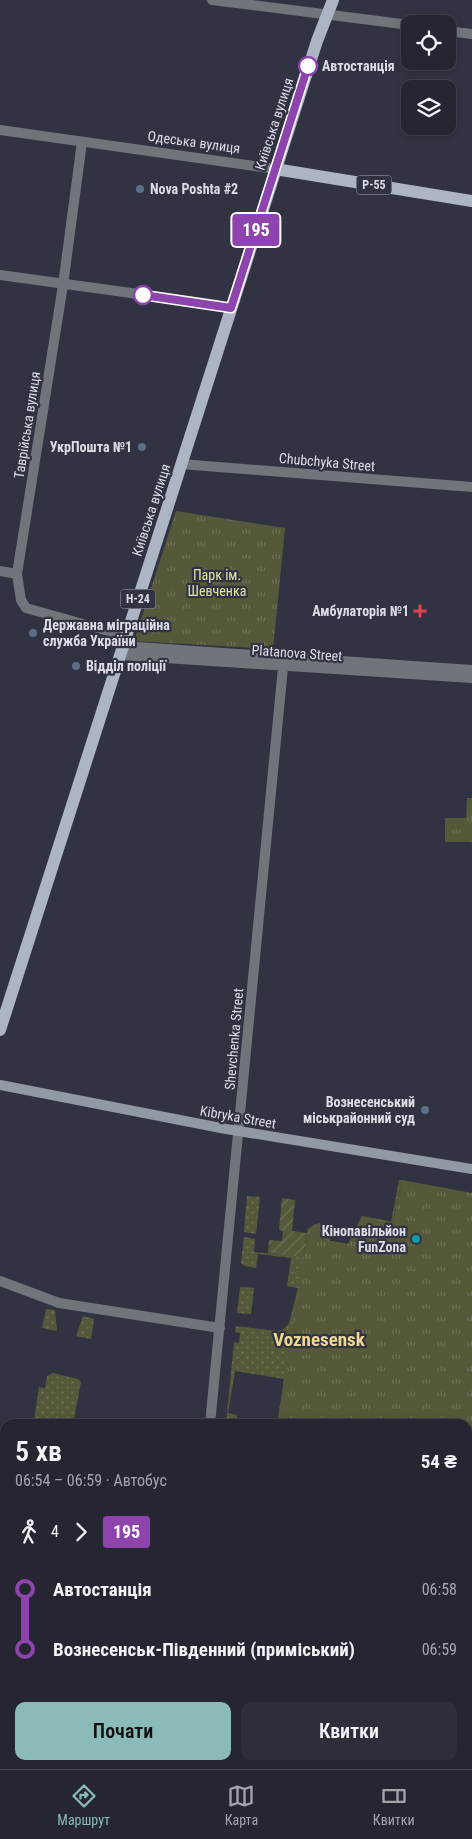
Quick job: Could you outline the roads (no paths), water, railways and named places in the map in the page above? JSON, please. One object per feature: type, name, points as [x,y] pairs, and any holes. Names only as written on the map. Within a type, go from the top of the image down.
[{"type":"main road","name":"Київська вулиця","points":[[1,1024],[275,169],[333,0]]},
{"type":"main road","name":"Одеська вулиця","points":[[275,169],[472,201]]},
{"type":"main road","name":"Kibryka Street","points":[[0,1085],[239,1131],[472,1169]]},
{"type":"street","points":[[212,0],[401,24]]},
{"type":"street","points":[[456,32],[472,34]]},
{"type":"street","name":"Одеська вулиця","points":[[0,130],[275,169]]},
{"type":"street","name":"Таврійська вулиця","points":[[82,142],[63,285],[17,574],[21,600],[26,608],[123,645]]},
{"type":"street","points":[[0,275],[231,308]]},
{"type":"street","name":"Chubchyka Street","points":[[181,464],[472,487]]},
{"type":"street","points":[[0,571],[17,574]]},
{"type":"street","name":"Platanova Street","points":[[123,645],[472,678]]},
{"type":"street","name":"Platanova Street","points":[[283,661],[472,670]]},
{"type":"street","name":"Shevchenka Street","points":[[211,1419],[283,661]]},
{"type":"street","points":[[0,1281],[59,1303],[220,1328]]},
{"type":"place","name":"Автостанція","points":[[308,66]]},
{"type":"place","name":"Nova Poshta #2","points":[[140,189]]},
{"type":"place","name":"УкрПошта №1","points":[[142,447]]},
{"type":"place","name":"Амбулаторія №1","points":[[420,611]]},
{"type":"place","name":"Державна міграційна служба України","points":[[33,633]]},
{"type":"place","name":"Відділ поліції","points":[[76,666]]},
{"type":"place","name":"Вознесенський міськрайонний суд","points":[[425,1110]]},
{"type":"place","name":"Кінопавільйон FunZona","points":[[416,1239]]},
{"type":"district","name":"Voznesensk","points":[[319,1339]]},
{"type":"park label","name":"Парк ім. Шевченка","points":[[217,584]]}]
